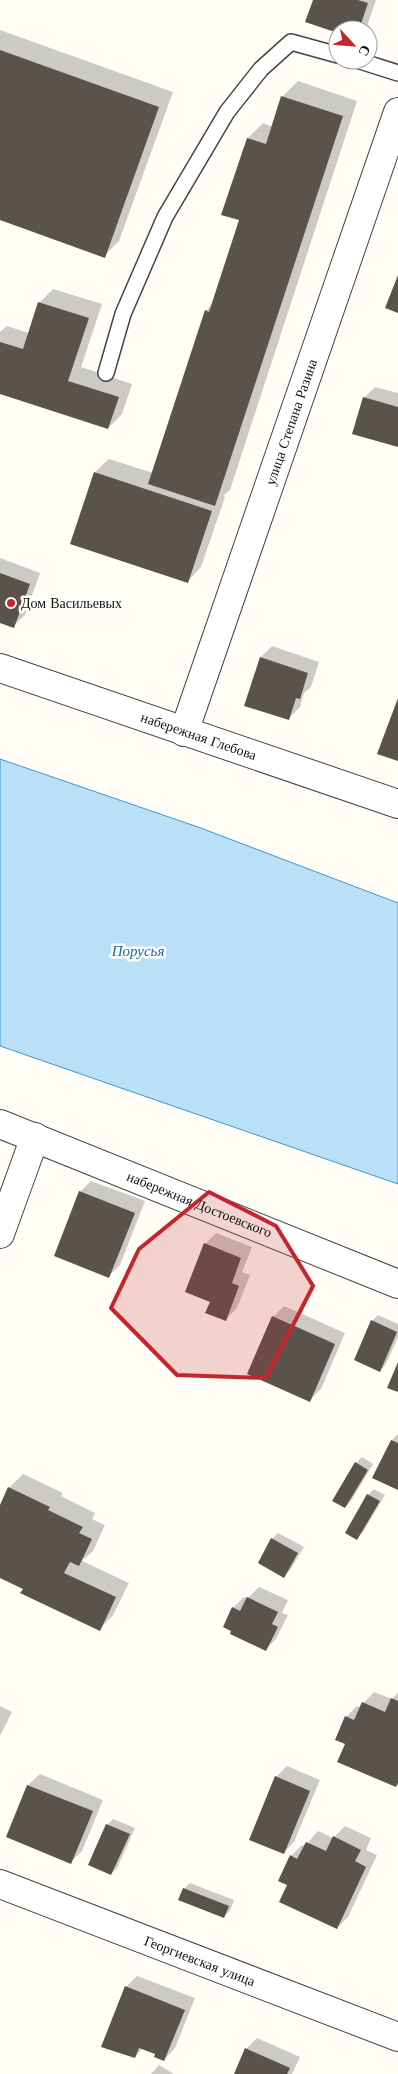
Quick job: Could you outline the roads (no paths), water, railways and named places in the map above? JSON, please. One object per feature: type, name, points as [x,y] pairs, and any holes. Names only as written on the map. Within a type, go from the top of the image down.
[{"type":"street","name":"улица Степана Разина","points":[[184,732],[398,112]]},
{"type":"street","name":"набережная Глебова","points":[[0,668],[398,804]]},
{"type":"street","name":"набережная Достоевского","points":[[0,1124],[398,1284]]},
{"type":"street","points":[[0,1234],[35,1137]]},
{"type":"street","name":"Георгиевская улица","points":[[0,1884],[398,2037]]},
{"type":"lane","points":[[106,373],[123,314],[165,217],[226,112],[261,69],[291,42],[328,52]]},
{"type":"lane","points":[[378,67],[398,73]]},
{"type":"water","name":"Порусья","points":[[0,759],[198,827],[398,903],[398,1184],[0,1046]]},
{"type":"place","name":"Дом Васильевых","points":[[11,603]]}]
